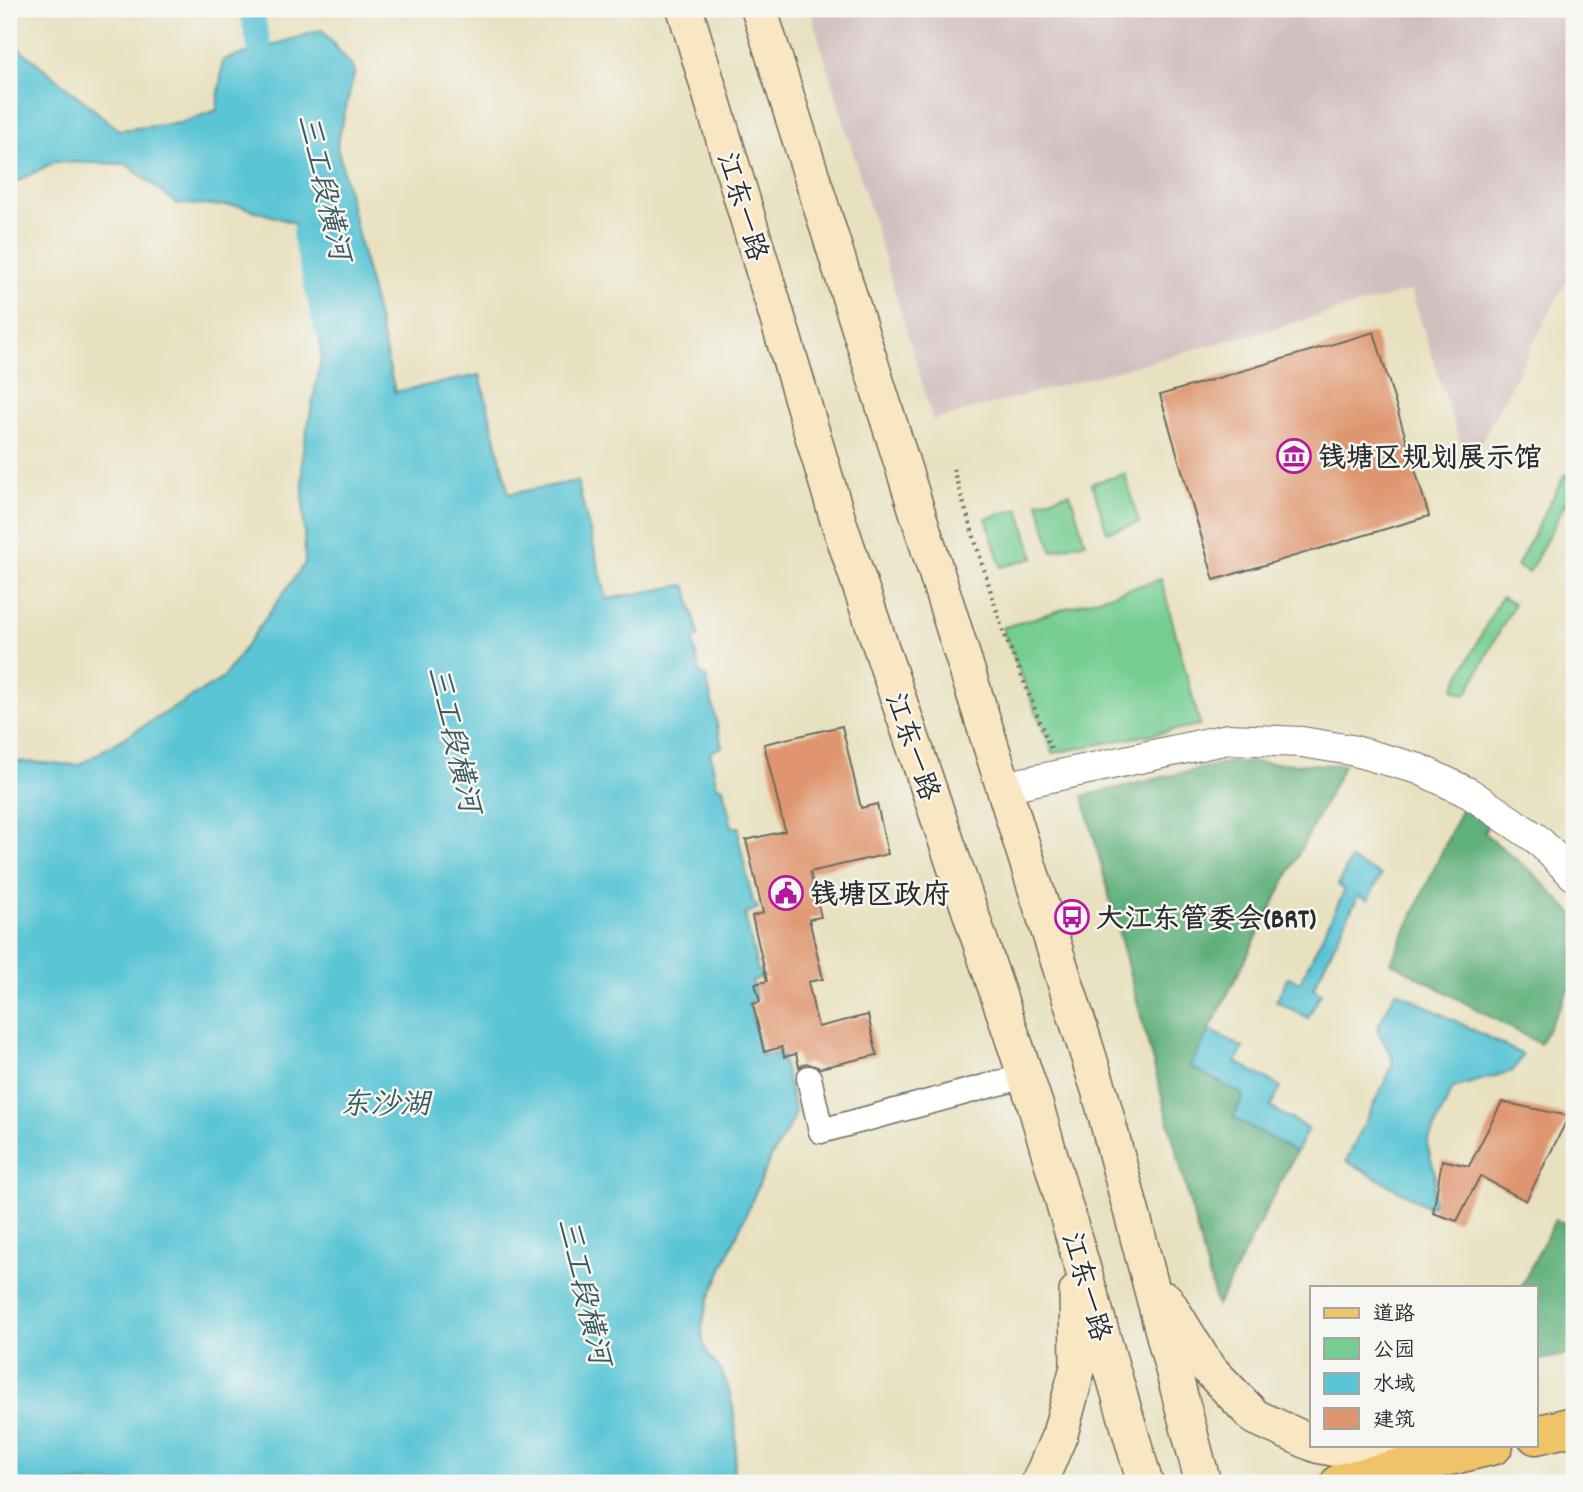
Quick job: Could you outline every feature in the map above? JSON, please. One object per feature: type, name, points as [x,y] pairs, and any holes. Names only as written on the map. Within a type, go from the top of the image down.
[{"type":"main road","name":"江东一路","points":[[685,9],[838,520],[1025,1076],[1145,1483]]},
{"type":"main road","points":[[759,9],[1100,1093],[1203,1483]]},
{"type":"main road","points":[[1039,1483],[1060,1434],[1078,1367],[1076,1247]]},
{"type":"main road","points":[[1145,1266],[1207,1367],[1255,1417],[1310,1442]]},
{"type":"main road","points":[[1538,1435],[1574,1426]]},
{"type":"main road","points":[[1324,1446],[1416,1464]]},
{"type":"main road","points":[[1340,1483],[1490,1446]]},
{"type":"street","points":[[1004,787],[1228,739],[1302,742],[1351,750],[1419,769],[1469,793],[1536,839],[1574,876]]},
{"type":"street","points":[[809,1078],[823,1140],[1025,1076]]},
{"type":"path","points":[[953,469],[1002,628],[1062,775]]},
{"type":"shaded area","points":[[810,9],[1574,9],[1574,266],[1468,467],[1411,291],[933,420]]},
{"type":"green space","points":[[1125,474],[1139,523],[1107,532],[1092,483]]},
{"type":"green space","points":[[1565,474],[1574,479],[1574,487],[1529,573],[1517,566]]},
{"type":"green space","points":[[1070,493],[1085,542],[1052,551],[1038,502]]},
{"type":"green space","points":[[1019,509],[1034,558],[1001,567],[986,518]]},
{"type":"green space","points":[[1161,579],[1200,725],[1053,753],[1002,628]]},
{"type":"green space","points":[[1501,597],[1514,604],[1466,695],[1453,689]]},
{"type":"green space","points":[[1229,762],[1344,765],[1191,1066],[1244,1096],[1233,1117],[1296,1152],[1217,1306],[1083,796]]},
{"type":"green space","points":[[1463,806],[1491,819],[1484,833],[1533,873],[1574,915],[1574,991],[1569,989],[1540,1044],[1391,962]]},
{"type":"green space","points":[[1555,1220],[1574,1226],[1574,1353],[1538,1361],[1538,1286],[1522,1286]]},
{"type":"water","name":"东沙湖","points":[[322,30],[355,70],[337,145],[395,392],[480,375],[509,494],[577,481],[607,599],[683,585],[687,588],[699,636],[693,641],[700,674],[706,676],[722,747],[710,752],[717,786],[723,788],[732,827],[739,827],[739,840],[753,902],[758,908],[745,915],[758,972],[764,976],[752,981],[756,999],[749,1003],[761,1055],[781,1053],[795,1110],[794,1118],[770,1159],[708,1301],[703,1321],[705,1348],[727,1384],[734,1412],[736,1441],[731,1483],[9,1483],[9,761],[79,765],[223,678],[305,563],[302,456],[321,360],[318,283],[294,223],[240,206],[177,204],[126,164],[54,162],[9,186],[9,40],[119,130],[180,123],[217,110],[223,60]]},
{"type":"water","points":[[1350,860],[1381,875],[1368,900],[1358,896],[1313,988],[1321,993],[1308,1018],[1276,1001],[1288,977],[1300,982],[1345,890],[1338,885]]},
{"type":"water","points":[[1396,991],[1523,1055],[1513,1071],[1453,1088],[1427,1144],[1435,1174],[1433,1205],[1429,1207],[1346,1161],[1392,1067],[1392,1057],[1377,1029]]},
{"type":"water","points":[[1210,1030],[1243,1048],[1236,1062],[1281,1087],[1270,1107],[1308,1129],[1296,1152],[1233,1117],[1244,1096],[1190,1066]]},
{"type":"building","name":"钱塘区规划展示馆","points":[[1374,332],[1429,516],[1214,580],[1160,395]]},
{"type":"building","name":"钱塘区政府","points":[[842,726],[861,808],[877,804],[888,854],[810,872],[821,917],[809,919],[823,979],[808,982],[818,1027],[868,1015],[877,1055],[820,1068],[806,1063],[799,1067],[796,1054],[784,1057],[782,1047],[764,1052],[753,1004],[760,1002],[755,984],[767,981],[752,916],[763,913],[746,840],[785,831],[764,744]]},
{"type":"building","points":[[1502,1102],[1569,1116],[1526,1201],[1480,1176],[1457,1221],[1433,1213],[1442,1160],[1469,1166]]},
{"type":"waterway","name":"三工段横河","points":[[251,9],[267,80]]},
{"type":"waterway","name":"三工段横河","points":[[304,234],[326,328]]},
{"type":"place","name":"钱塘区规划展示馆","points":[[1294,456]]},
{"type":"place","name":"钱塘区政府","points":[[786,893]]},
{"type":"place","name":"大江东管委会(BRT)","points":[[1072,917]]}]
